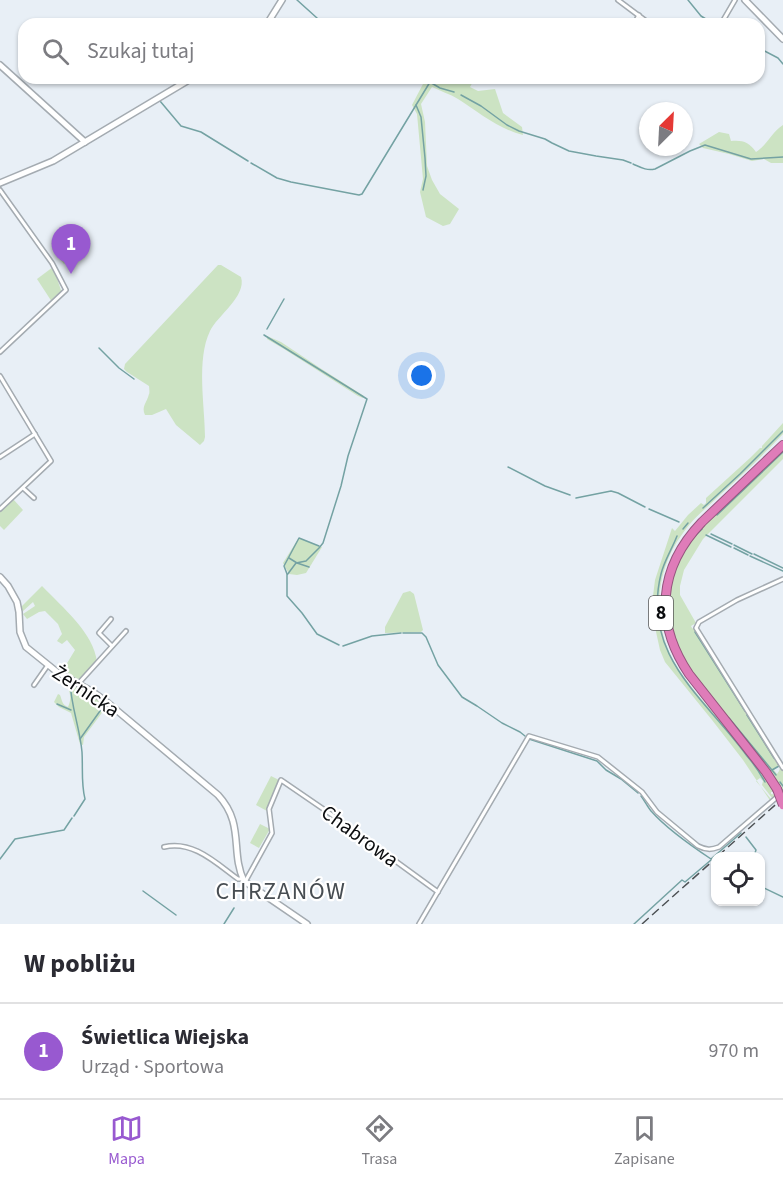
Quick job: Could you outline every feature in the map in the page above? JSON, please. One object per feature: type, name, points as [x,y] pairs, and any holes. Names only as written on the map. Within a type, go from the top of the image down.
[{"type":"highway","name":"8","points":[[783,438],[763,462],[685,542],[671,570],[665,602],[668,630],[680,660],[780,791],[783,805]]},
{"type":"highway","points":[[763,462],[783,445]]},
{"type":"highway","name":"8","points":[[747,748],[697,692],[672,655],[664,635],[661,592],[664,575],[677,545],[698,519],[742,478],[763,462]]},
{"type":"street","points":[[271,18],[282,0]]},
{"type":"street","points":[[618,0],[643,18]]},
{"type":"street","points":[[623,4],[628,0]]},
{"type":"street","points":[[724,18],[735,0]]},
{"type":"street","points":[[746,0],[763,18]]},
{"type":"street","points":[[765,20],[783,39]]},
{"type":"street","points":[[0,65],[18,81]]},
{"type":"street","points":[[21,84],[85,142]]},
{"type":"street","points":[[0,183],[53,161],[182,84]]},
{"type":"street","points":[[0,190],[52,263],[66,290],[0,352]]},
{"type":"street","points":[[0,376],[51,461],[0,509]]},
{"type":"street","points":[[0,457],[35,434]]},
{"type":"street","points":[[23,488],[34,498]]},
{"type":"street","name":"Żernicka","points":[[0,578],[8,586],[17,602],[20,629],[26,646],[57,672],[108,703],[222,800],[235,828],[240,872],[244,880]]},
{"type":"street","points":[[783,579],[737,600],[699,622],[696,628],[783,768]]},
{"type":"street","points":[[111,619],[99,633],[112,646]]},
{"type":"street","points":[[78,684],[126,631]]},
{"type":"street","points":[[34,685],[48,665]]},
{"type":"street","points":[[419,924],[528,736],[603,761],[642,792],[657,812],[698,846],[705,849],[719,847],[780,791]]},
{"type":"street","name":"Chabrowa","points":[[244,880],[272,832],[269,808],[281,780],[438,892]]},
{"type":"street","points":[[164,847],[175,845],[191,848],[238,879],[244,880],[307,924]]},
{"type":"green space","points":[[423,84],[472,84],[470,87],[478,91],[495,89],[503,113],[522,127],[523,135],[506,129],[455,97],[432,87],[421,104],[425,122],[427,166],[440,194],[459,209],[450,224],[443,226],[426,217],[420,192],[423,179],[417,114],[412,105]]},
{"type":"green space","points":[[783,125],[783,163],[771,163],[764,159],[752,161],[703,148],[699,144],[719,132],[729,134],[731,141],[742,141],[748,144],[756,152]]},
{"type":"green space","points":[[74,231],[86,247],[64,264],[52,249]]},
{"type":"green space","points":[[218,265],[241,277],[242,284],[236,298],[210,331],[206,343],[202,369],[205,437],[200,445],[176,425],[166,409],[152,415],[145,415],[144,407],[149,394],[149,386],[124,369],[125,364]]},
{"type":"green space","points":[[53,267],[62,293],[52,302],[37,279]]},
{"type":"green space","points":[[267,336],[281,342],[364,396],[363,398],[267,339]]},
{"type":"green space","points":[[783,423],[783,434],[696,517],[683,533],[665,566],[659,603],[664,639],[671,657],[699,697],[760,767],[774,791],[771,794],[777,796],[772,798],[762,785],[763,781],[760,778],[757,780],[665,662],[660,650],[652,604],[655,580],[672,528],[675,531],[701,503],[704,505],[706,498],[762,448]]},
{"type":"green space","points":[[783,449],[783,459],[703,539],[684,570],[680,586],[680,595],[696,623],[691,626],[692,628],[780,765],[774,770],[777,774],[780,768],[783,770],[783,790],[781,793],[782,786],[778,787],[681,657],[669,618],[670,584],[681,553],[700,531],[699,529]]},
{"type":"green space","points":[[13,499],[23,510],[4,530],[0,526],[0,511]]},
{"type":"green space","points":[[300,538],[322,547],[306,573],[289,574],[283,563]]},
{"type":"green space","points":[[42,586],[76,621],[95,651],[97,662],[77,680],[64,674],[66,665],[75,650],[67,640],[62,644],[57,641],[62,634],[58,624],[45,611],[27,619],[23,614],[35,606],[33,602],[23,611],[20,608]]},
{"type":"green space","points":[[410,591],[414,594],[423,630],[421,632],[385,633],[385,627],[403,593]]},
{"type":"green space","points":[[69,682],[90,691],[107,706],[84,737],[83,745],[80,744],[71,713],[54,702],[58,694],[63,704],[68,707],[70,693],[67,685]]},
{"type":"green space","points":[[271,776],[279,780],[267,811],[256,805]]},
{"type":"green space","points":[[260,824],[270,829],[259,848],[250,843]]},
{"type":"waterway","points":[[297,0],[317,18]]},
{"type":"waterway","points":[[688,0],[704,18]]},
{"type":"waterway","points":[[765,51],[778,58],[783,64]]},
{"type":"waterway","points":[[251,163],[277,178],[291,182],[362,194],[429,84]]},
{"type":"waterway","points":[[433,84],[454,92]]},
{"type":"waterway","points":[[461,95],[519,131],[545,139],[569,151],[631,163]]},
{"type":"waterway","points":[[160,101],[181,126],[201,132],[248,161]]},
{"type":"waterway","points":[[416,105],[421,117],[425,158],[426,176],[423,190]]},
{"type":"waterway","points":[[90,142],[113,128]]},
{"type":"waterway","points":[[633,164],[646,169],[655,169],[705,145],[751,159],[783,157]]},
{"type":"waterway","points":[[267,329],[284,299]]},
{"type":"waterway","points":[[264,335],[367,399],[323,543],[306,561],[296,563],[287,575],[287,596],[317,634],[339,645]]},
{"type":"waterway","points":[[99,348],[134,379]]},
{"type":"waterway","points":[[703,508],[783,431]]},
{"type":"waterway","points":[[717,515],[783,452]]},
{"type":"waterway","points":[[508,467],[545,486],[570,495]]},
{"type":"waterway","points":[[576,498],[611,491],[645,507]]},
{"type":"waterway","points":[[649,509],[679,522]]},
{"type":"waterway","points":[[683,529],[688,523]]},
{"type":"waterway","points":[[695,536],[702,529]]},
{"type":"waterway","points":[[711,534],[732,544]]},
{"type":"waterway","points":[[706,535],[731,547]]},
{"type":"waterway","points":[[677,536],[662,569],[657,603],[660,629],[668,652],[696,695],[752,762],[765,782]]},
{"type":"waterway","points":[[287,574],[284,566],[299,538],[319,546]]},
{"type":"waterway","points":[[734,545],[752,554]]},
{"type":"waterway","points":[[734,548],[748,555]]},
{"type":"waterway","points":[[754,554],[783,568]]},
{"type":"waterway","points":[[750,556],[783,571]]},
{"type":"waterway","points":[[289,558],[309,567]]},
{"type":"waterway","points":[[695,632],[745,711]]},
{"type":"waterway","points":[[343,646],[372,636],[401,633]]},
{"type":"waterway","points":[[403,633],[422,633],[438,665],[462,697],[525,736]]},
{"type":"waterway","points":[[70,682],[81,743],[85,799],[74,816]]},
{"type":"waterway","points":[[57,704],[71,710]]},
{"type":"waterway","points":[[80,739],[105,704]]},
{"type":"waterway","points":[[747,715],[774,758]]},
{"type":"waterway","points":[[729,718],[776,775]]},
{"type":"waterway","points":[[529,739],[597,761],[638,793]]},
{"type":"waterway","points":[[772,770],[779,766],[777,761]]},
{"type":"waterway","points":[[780,782],[783,786]]},
{"type":"waterway","points":[[641,796],[665,825],[711,859],[741,833]]},
{"type":"waterway","points":[[0,859],[15,839],[64,830],[72,818]]},
{"type":"waterway","points":[[746,837],[755,852]]},
{"type":"waterway","points":[[634,924],[682,880],[685,882],[711,860]]},
{"type":"waterway","points":[[765,888],[783,897]]},
{"type":"waterway","points":[[143,891],[176,915]]},
{"type":"waterway","points":[[224,924],[234,908]]},
{"type":"railway","points":[[722,852],[783,798]]},
{"type":"railway","points":[[642,924],[711,862]]},
{"type":"place","name":"Świetlica Wiejska","points":[[71,274]]},
{"type":"district","name":"CHRZANÓW","points":[[281,891]]}]
